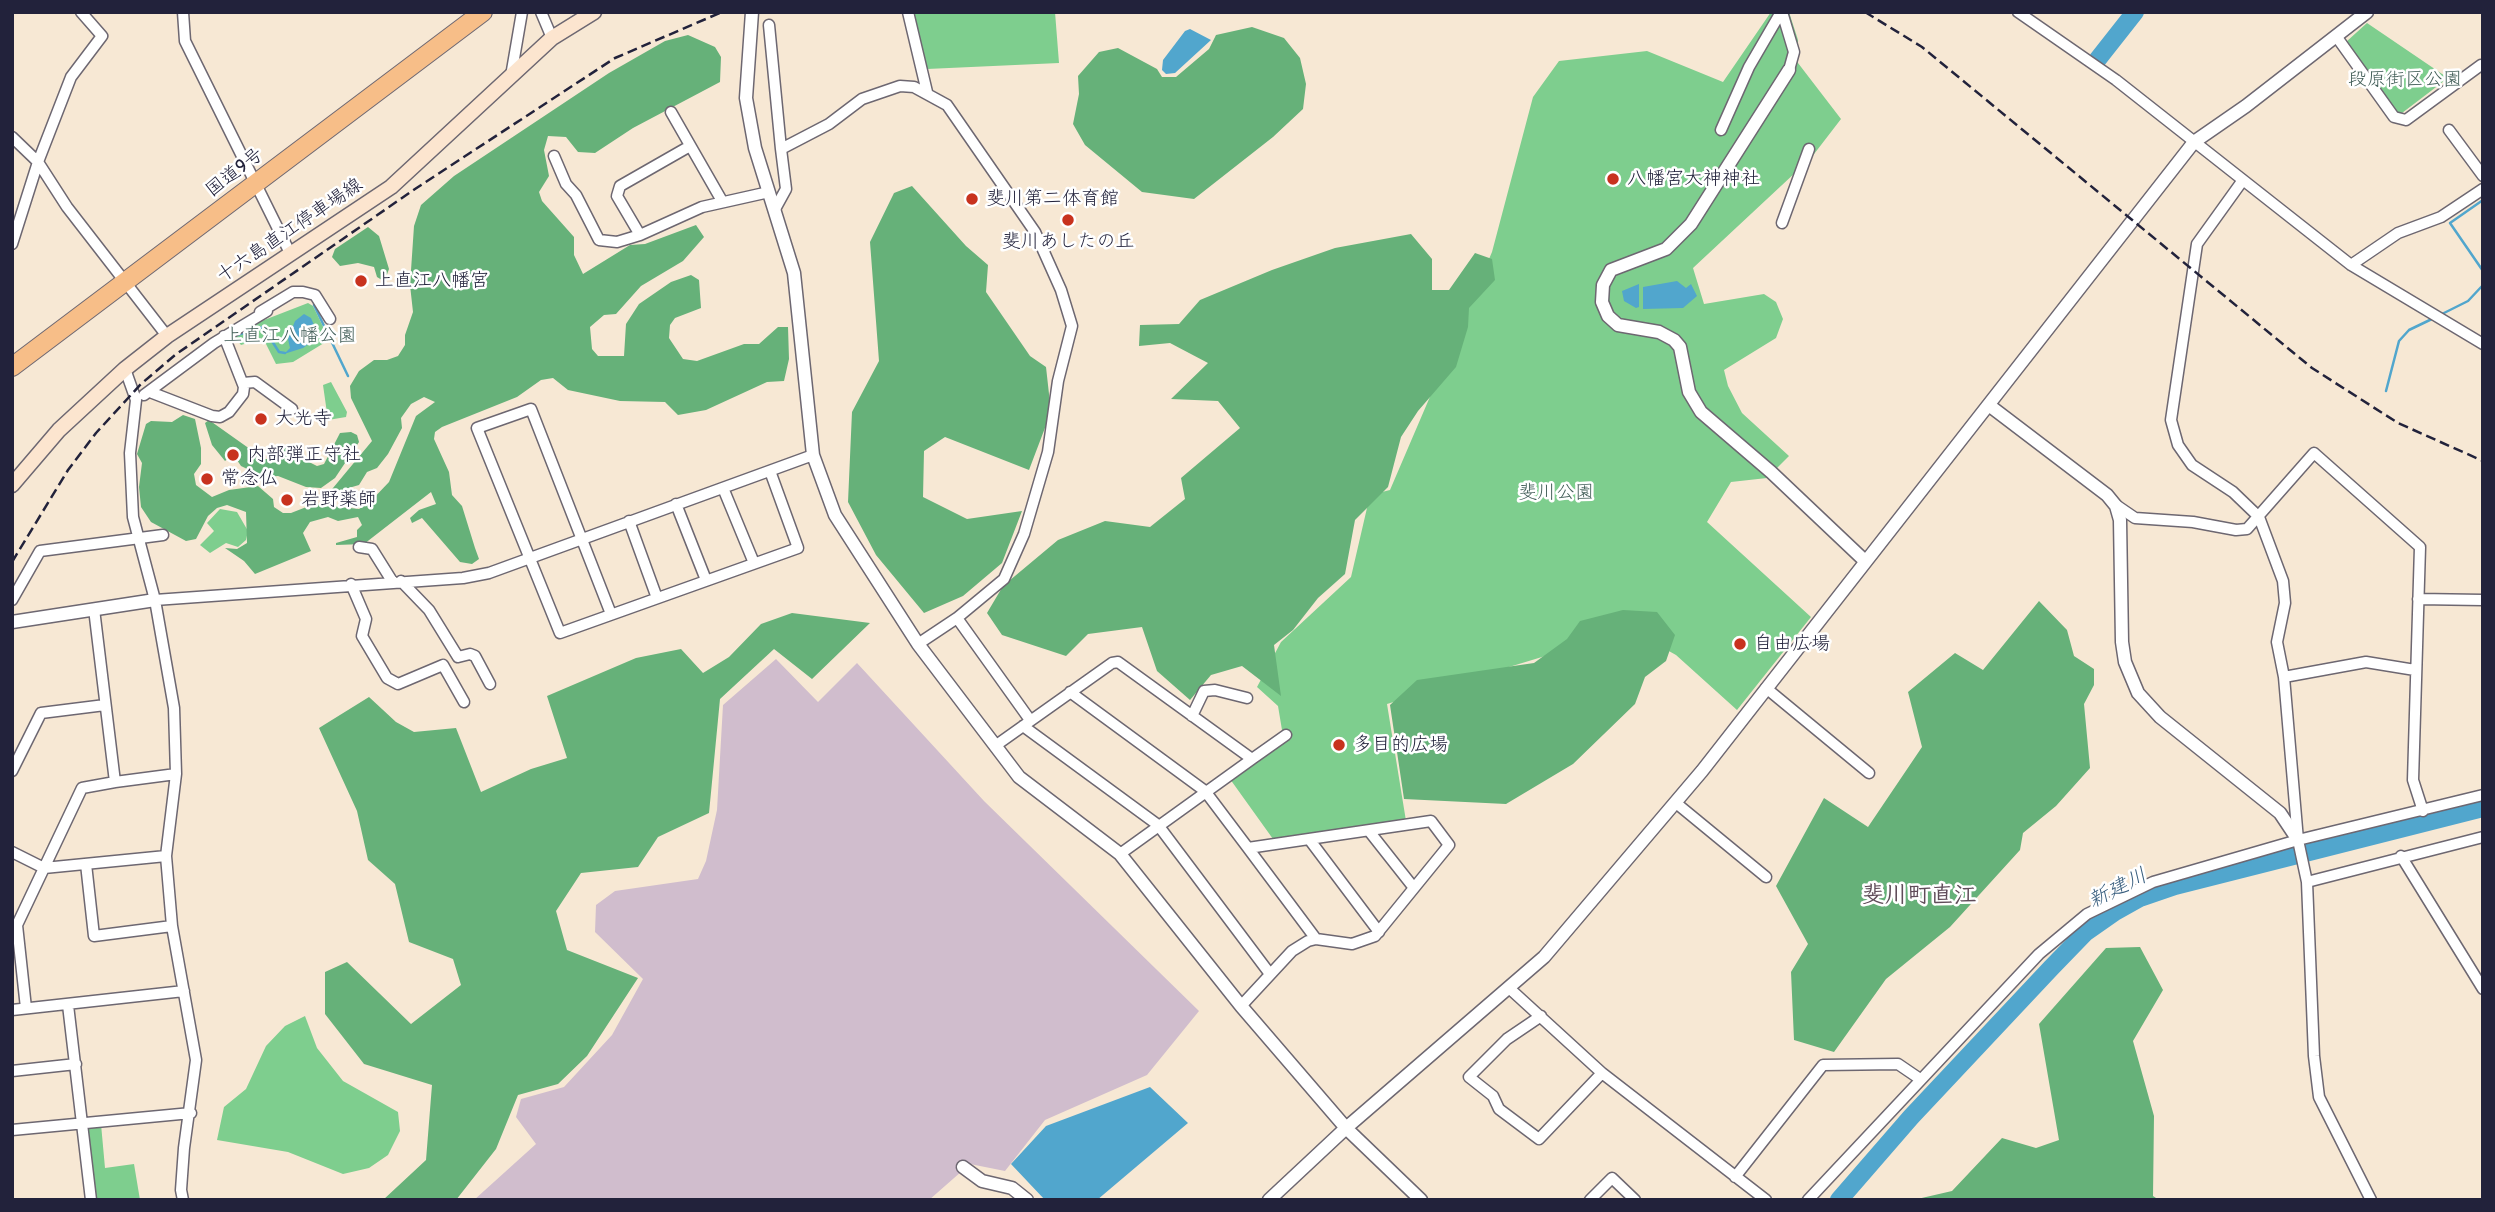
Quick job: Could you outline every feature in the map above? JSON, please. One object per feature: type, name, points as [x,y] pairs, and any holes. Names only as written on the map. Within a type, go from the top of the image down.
[{"type":"highway","name":"国道9号","points":[[12,367],[126,284],[483,12]]},
{"type":"main road","name":"十六島直江停車場線","points":[[12,485],[51,438],[125,369],[167,336],[391,187],[552,38],[594,12]]},
{"type":"street","points":[[12,244],[38,162],[71,77],[102,36],[81,12]]},
{"type":"street","points":[[183,12],[184,41],[291,255]]},
{"type":"street","points":[[511,76],[522,12]]},
{"type":"street","points":[[541,12],[552,38]]},
{"type":"street","points":[[752,12],[746,98],[755,148],[794,273],[813,455],[835,515],[918,644],[1019,777],[1044,799],[1120,854],[1241,1006],[1346,1128],[1421,1200]]},
{"type":"street","points":[[908,12],[928,92]]},
{"type":"street","points":[[1782,12],[1794,52],[1789,70],[1691,224],[1666,249],[1611,270],[1602,285],[1602,302],[1608,316],[1618,325],[1663,332],[1674,340],[1680,346],[1689,392],[1701,412],[1771,471],[1865,561]]},
{"type":"street","points":[[1721,130],[1749,67],[1782,12]]},
{"type":"street","points":[[2018,12],[2116,80],[2351,265],[2483,344]]},
{"type":"street","points":[[1269,1200],[1346,1128],[1544,957],[1676,803],[1990,406],[2194,142],[2246,106],[2367,12]]},
{"type":"street","points":[[769,25],[786,189],[775,209]]},
{"type":"street","points":[[2336,36],[2394,117],[2406,120],[2481,65]]},
{"type":"street","points":[[781,149],[829,124],[862,99],[900,86],[928,92],[947,105],[1035,232],[1061,290],[1072,326],[1058,381],[1048,452],[1024,534],[1004,579],[957,618],[918,644]]},
{"type":"street","points":[[671,112],[722,201]]},
{"type":"street","points":[[2449,130],[2483,176]]},
{"type":"street","points":[[12,137],[38,162],[67,207],[167,336]]},
{"type":"street","points":[[640,235],[617,196],[620,186],[690,146]]},
{"type":"street","points":[[1782,223],[1809,149]]},
{"type":"street","points":[[554,156],[566,184],[576,195],[599,240],[617,242],[722,201],[769,192]]},
{"type":"street","points":[[2243,180],[2197,244],[2171,420],[2178,445],[2192,465],[2234,492],[2259,517],[2283,581],[2285,603],[2277,642],[2284,677],[2299,843],[2307,879],[2314,1056],[2319,1097],[2371,1200]]},
{"type":"street","points":[[2351,265],[2398,233],[2441,217],[2483,189]]},
{"type":"street","points":[[136,400],[225,336],[293,292],[315,295],[330,319]]},
{"type":"street","points":[[244,323],[268,311]]},
{"type":"street","points":[[150,392],[220,417],[229,412],[243,394],[243,383],[225,336]]},
{"type":"street","points":[[125,369],[136,400],[130,453],[137,537],[155,600],[174,708],[176,774],[166,856],[172,926],[196,1060],[181,1190],[183,1200]]},
{"type":"street","points":[[243,383],[255,382],[292,409]]},
{"type":"street","points":[[1990,406],[2135,518],[2193,522],[2236,530],[2247,528],[2314,453],[2420,547],[2413,780],[2423,811]]},
{"type":"street","points":[[611,614],[531,409],[477,428],[560,633],[798,548],[770,471]]},
{"type":"street","points":[[12,622],[155,600],[351,584],[392,577],[463,578],[489,573],[813,455]]},
{"type":"street","points":[[723,488],[754,563]]},
{"type":"street","points":[[676,504],[706,580]]},
{"type":"street","points":[[2116,505],[2120,520],[2122,642],[2125,662],[2138,693],[2160,717],[2280,813],[2299,843]]},
{"type":"street","points":[[629,521],[657,598]]},
{"type":"street","points":[[12,600],[40,551],[163,535]]},
{"type":"street","points":[[359,547],[372,549],[392,577],[429,610],[458,657]]},
{"type":"street","points":[[351,584],[366,618],[362,636],[387,678],[398,684],[470,653],[475,656],[489,684]]},
{"type":"street","points":[[2418,599],[2483,600]]},
{"type":"street","points":[[94,609],[115,782]]},
{"type":"street","points":[[957,618],[1027,723],[1158,825],[1269,974]]},
{"type":"street","points":[[995,746],[1112,663],[1118,662],[1252,758]]},
{"type":"street","points":[[2284,677],[2367,662],[2415,670]]},
{"type":"street","points":[[443,665],[464,702]]},
{"type":"street","points":[[1766,688],[1869,773]]},
{"type":"street","points":[[1192,716],[1204,691],[1215,690],[1247,698]]},
{"type":"street","points":[[1070,692],[1205,792],[1316,939]]},
{"type":"street","points":[[12,771],[41,713],[105,705]]},
{"type":"street","points":[[1120,854],[1286,735]]},
{"type":"street","points":[[26,1009],[16,925],[82,788],[176,774]]},
{"type":"street","points":[[1808,1200],[2039,954],[2087,914],[2152,882],[2483,794]]},
{"type":"street","points":[[1676,803],[1766,877]]},
{"type":"street","points":[[1241,1006],[1292,951],[1316,939],[1352,944],[1366,942],[1379,932],[1448,845],[1431,821],[1248,848]]},
{"type":"street","points":[[1369,831],[1413,888]]},
{"type":"street","points":[[2307,879],[2483,836]]},
{"type":"street","points":[[1309,839],[1379,932]]},
{"type":"street","points":[[12,852],[44,868],[166,856]]},
{"type":"street","points":[[2401,856],[2483,989]]},
{"type":"street","points":[[86,864],[94,936],[172,926]]},
{"type":"street","points":[[1509,988],[1602,1073],[1766,1200]]},
{"type":"street","points":[[12,1010],[184,991]]},
{"type":"street","points":[[68,1005],[91,1200]]},
{"type":"street","points":[[1541,1016],[1507,1039],[1469,1077],[1493,1096],[1499,1109],[1539,1139],[1602,1073]]},
{"type":"street","points":[[12,1071],[76,1064]]},
{"type":"street","points":[[1735,1177],[1823,1065],[1898,1064],[1920,1079]]},
{"type":"street","points":[[12,1130],[191,1114]]},
{"type":"street","points":[[963,1167],[982,1181],[1012,1188],[1027,1200]]},
{"type":"street","points":[[1590,1200],[1612,1178],[1635,1200]]},
{"type":"shaded area","points":[[776,659],[818,702],[857,663],[984,801],[1199,1011],[1147,1075],[1045,1120],[1005,1171],[970,1164],[929,1200],[474,1200],[536,1144],[516,1117],[521,1099],[564,1087],[612,1035],[643,979],[595,932],[596,905],[615,891],[698,879],[706,861],[717,810],[723,705]]},
{"type":"green space","points":[[912,12],[1055,12],[1059,63],[927,69]]},
{"type":"green space","name":"斐川公園","points":[[1771,12],[1789,12],[1798,40],[1798,63],[1841,119],[1811,158],[1693,268],[1704,304],[1764,294],[1776,302],[1783,319],[1776,338],[1724,370],[1728,386],[1742,413],[1789,456],[1767,478],[1731,482],[1707,522],[1811,617],[1737,710],[1676,655],[1631,630],[1387,704],[1406,821],[1273,839],[1230,779],[1284,742],[1278,706],[1257,687],[1281,642],[1351,577],[1370,495],[1390,490],[1492,252],[1533,97],[1559,61],[1647,51],[1723,82]]},
{"type":"green space","name":"段原街区公園","points":[[2367,23],[2448,78],[2402,113],[2397,112],[2346,42]]},
{"type":"green space","points":[[1252,27],[1284,38],[1300,58],[1306,84],[1303,109],[1273,137],[1194,199],[1142,192],[1085,145],[1073,124],[1079,94],[1078,76],[1099,52],[1118,48],[1157,69],[1162,77],[1176,77],[1209,49],[1216,35]]},
{"type":"green space","points":[[688,35],[715,47],[721,57],[720,82],[633,128],[595,153],[578,152],[566,137],[548,136],[544,150],[549,176],[539,192],[542,201],[574,237],[574,255],[583,274],[630,245],[645,244],[696,225],[704,237],[683,261],[641,286],[616,314],[604,315],[590,327],[592,349],[598,356],[624,356],[626,324],[639,304],[671,282],[691,275],[699,280],[701,308],[675,318],[670,325],[669,338],[683,359],[697,361],[744,344],[759,344],[778,327],[788,327],[789,359],[784,381],[767,382],[706,410],[678,415],[665,402],[620,401],[568,390],[553,378],[541,380],[517,397],[442,427],[435,432],[434,439],[449,472],[452,495],[462,506],[479,559],[472,564],[460,562],[422,518],[412,523],[410,518],[419,510],[436,504],[431,492],[364,544],[336,545],[357,537],[357,530],[362,525],[358,517],[338,521],[328,517],[310,522],[303,533],[311,551],[255,574],[244,561],[225,548],[237,549],[247,543],[246,512],[227,505],[217,508],[208,516],[196,539],[186,541],[151,522],[141,507],[139,487],[142,463],[137,454],[146,424],[151,421],[172,422],[183,415],[195,419],[201,448],[201,464],[194,474],[196,485],[212,497],[229,490],[258,486],[273,499],[274,507],[283,513],[291,513],[314,504],[359,509],[369,503],[389,482],[416,416],[435,402],[424,397],[411,404],[401,418],[402,428],[377,468],[367,472],[359,485],[328,494],[372,441],[351,398],[350,386],[359,371],[374,360],[387,360],[398,356],[405,345],[405,335],[413,312],[410,285],[414,226],[421,205],[454,176],[609,73],[665,41]]},
{"type":"green space","points":[[912,186],[966,246],[988,265],[986,292],[1030,356],[1046,367],[1051,412],[1029,470],[945,437],[924,451],[923,497],[967,519],[1022,511],[1002,563],[963,596],[924,613],[876,555],[848,502],[852,412],[879,361],[870,242],[894,193]]},
{"type":"green space","points":[[368,227],[379,236],[389,269],[382,280],[377,277],[374,267],[358,263],[340,266],[332,257],[335,249]]},
{"type":"green space","points":[[1411,234],[1432,259],[1432,290],[1449,290],[1475,253],[1492,259],[1495,280],[1469,308],[1468,327],[1456,367],[1418,411],[1401,437],[1388,487],[1355,520],[1345,574],[1318,598],[1293,630],[1274,645],[1281,696],[1242,666],[1211,675],[1190,700],[1157,671],[1142,627],[1088,634],[1066,656],[1002,635],[987,613],[1003,586],[1058,540],[1105,521],[1150,527],[1185,499],[1181,478],[1240,428],[1218,401],[1171,399],[1208,363],[1170,343],[1139,346],[1140,325],[1179,324],[1200,300],[1272,270],[1335,248]]},
{"type":"green space","name":"上直江八幡公園","points":[[308,303],[313,306],[327,335],[324,343],[293,362],[276,364],[263,338],[241,345],[233,335],[241,329]]},
{"type":"green space","points":[[331,382],[347,412],[346,417],[328,420],[323,385]]},
{"type":"green space","points":[[209,420],[264,459],[270,459],[277,445],[286,445],[287,451],[317,466],[324,464],[340,433],[351,432],[357,435],[359,442],[335,478],[321,488],[306,487],[278,476],[264,477],[241,466],[233,454],[225,461],[212,445],[205,423]]},
{"type":"green space","points":[[220,509],[237,512],[248,531],[246,540],[238,547],[226,543],[210,553],[200,545],[214,531],[207,523]]},
{"type":"green space","points":[[2039,601],[2067,630],[2074,656],[2094,669],[2094,685],[2084,704],[2090,768],[2056,806],[2023,833],[2020,850],[1950,927],[1886,979],[1834,1052],[1794,1040],[1791,972],[1808,944],[1776,886],[1824,798],[1868,827],[1922,747],[1908,692],[1955,653],[1983,670]]},
{"type":"green space","points":[[1623,610],[1657,612],[1675,635],[1666,661],[1645,677],[1635,704],[1573,764],[1506,804],[1404,799],[1390,705],[1417,680],[1534,663],[1567,639],[1580,621]]},
{"type":"green space","points":[[792,613],[870,623],[812,679],[774,649],[720,699],[709,813],[658,837],[638,867],[581,873],[556,911],[567,950],[638,978],[587,1056],[558,1084],[518,1095],[496,1149],[456,1200],[383,1200],[426,1160],[432,1085],[364,1064],[325,1014],[325,972],[347,962],[411,1024],[461,985],[453,959],[409,942],[395,884],[368,860],[357,811],[319,728],[369,697],[396,722],[414,732],[456,728],[481,792],[531,769],[567,758],[547,696],[636,658],[681,649],[703,673],[729,657],[761,624]]},
{"type":"green space","points":[[2140,947],[2163,990],[2133,1041],[2154,1116],[2153,1196],[2159,1200],[1913,1200],[1952,1191],[2002,1138],[2036,1148],[2059,1140],[2039,1024],[2106,948]]},
{"type":"green space","points":[[305,1016],[317,1048],[343,1081],[398,1112],[400,1131],[388,1155],[369,1168],[343,1174],[288,1152],[217,1140],[224,1107],[246,1089],[266,1046],[285,1026]]},
{"type":"green space","points":[[101,1124],[105,1168],[134,1164],[140,1200],[94,1200],[87,1127]]},
{"type":"water","points":[[1190,29],[1211,40],[1175,73],[1166,74],[1162,70],[1163,60],[1185,31]]},
{"type":"water","points":[[1677,281],[1686,288],[1691,284],[1697,296],[1683,308],[1643,309],[1643,287]]},
{"type":"water","points":[[1639,284],[1639,307],[1636,308],[1624,301],[1622,291]]},
{"type":"water","points":[[304,314],[311,318],[314,325],[313,341],[303,348],[284,354],[290,348],[288,339],[295,321]]},
{"type":"water","points":[[1150,1087],[1188,1123],[1097,1200],[1045,1200],[1011,1164],[1046,1126]]},
{"type":"waterway","points":[[2098,59],[2135,12]]},
{"type":"waterway","points":[[2483,200],[2450,223],[2483,271]]},
{"type":"waterway","points":[[2440,315],[2468,301],[2483,285]]},
{"type":"waterway","points":[[314,305],[348,376]]},
{"type":"waterway","points":[[2386,391],[2399,341],[2409,330],[2434,318]]},
{"type":"waterway","points":[[237,335],[263,327],[279,352],[285,353]]},
{"type":"waterway","name":"新建川","points":[[1839,1200],[1911,1117],[2051,968],[2085,933],[2115,912],[2140,898],[2175,886],[2483,808]]},
{"type":"railway","points":[[12,562],[68,470],[96,433],[141,384],[175,355],[415,189],[615,58],[722,12]]},
{"type":"railway","points":[[1865,12],[1922,47],[2312,368],[2398,423],[2483,461]]},
{"type":"place","name":"八幡宮大神神社","points":[[1613,179]]},
{"type":"place","name":"斐川第二体育館","points":[[972,199]]},
{"type":"place","name":"斐川あしたの丘","points":[[1068,220]]},
{"type":"place","name":"上直江八幡宮","points":[[361,281]]},
{"type":"place","name":"大光寺","points":[[261,419]]},
{"type":"place","name":"内部弾正守社","points":[[233,455]]},
{"type":"place","name":"常念仏","points":[[207,479]]},
{"type":"place","name":"岩野薬師","points":[[287,500]]},
{"type":"place","name":"自由広場","points":[[1740,644]]},
{"type":"place","name":"多目的広場","points":[[1339,745]]},
{"type":"district","name":"斐川町直江","points":[[1919,896]]}]
